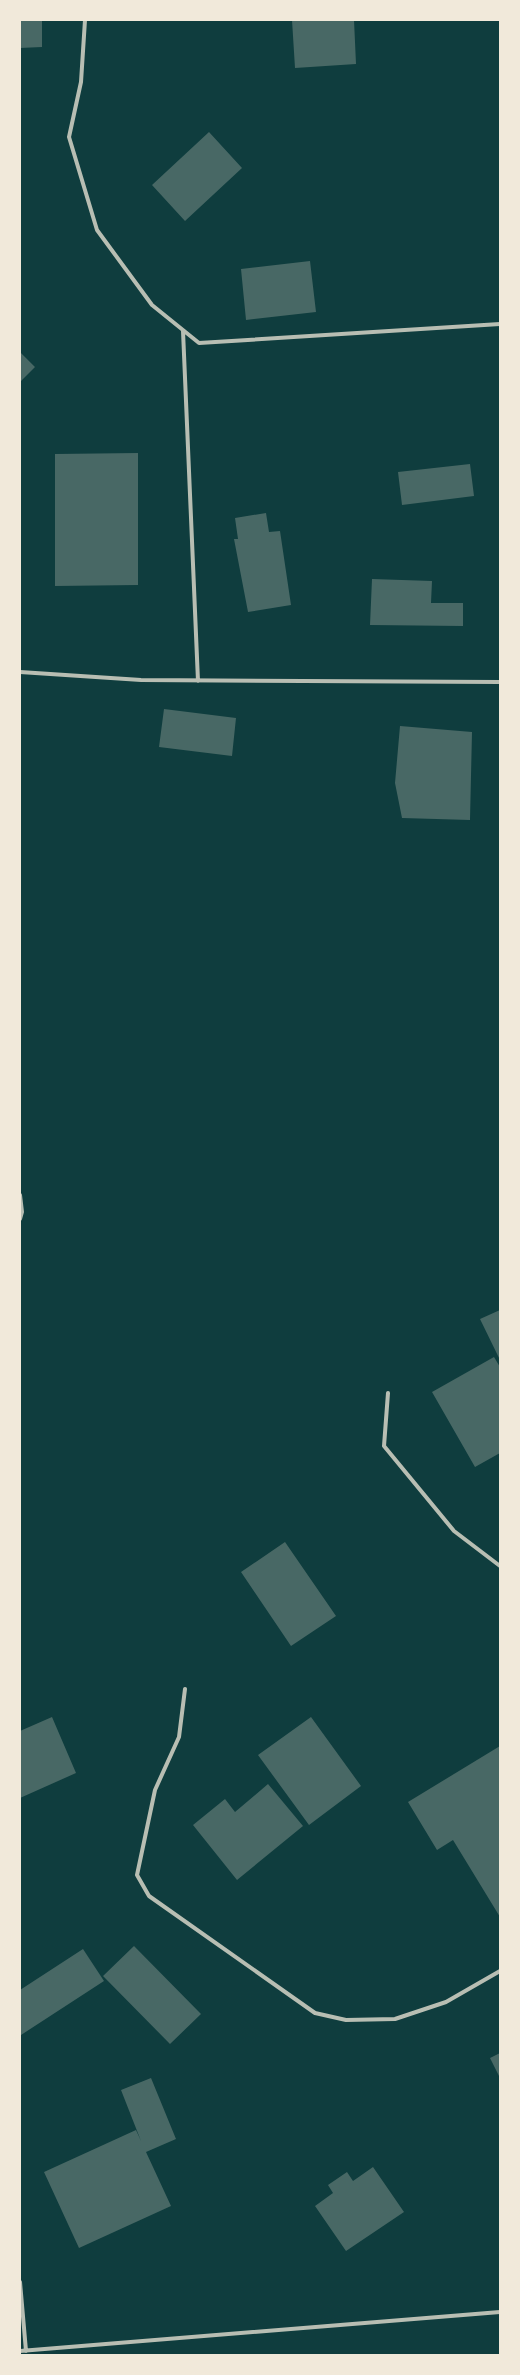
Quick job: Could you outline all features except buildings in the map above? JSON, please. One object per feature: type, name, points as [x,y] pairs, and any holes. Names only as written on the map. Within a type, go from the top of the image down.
[{"type":"street","points":[[85,20],[81,82],[69,137],[98,230],[152,305],[199,343],[500,324]]},
{"type":"street","points":[[183,331],[198,681]]},
{"type":"street","points":[[20,672],[141,680],[500,682]]},
{"type":"street","points":[[20,1195],[22,1212],[20,1219]]},
{"type":"street","points":[[388,1393],[384,1446],[454,1531],[500,1566]]},
{"type":"street","points":[[185,1689],[180,1737],[155,1790],[142,1843],[137,1875],[149,1896],[315,2013],[346,2020],[395,2019],[446,2002],[500,1971]]},
{"type":"street","points":[[20,2282],[26,2351]]},
{"type":"street","points":[[20,2351],[500,2312]]}]
